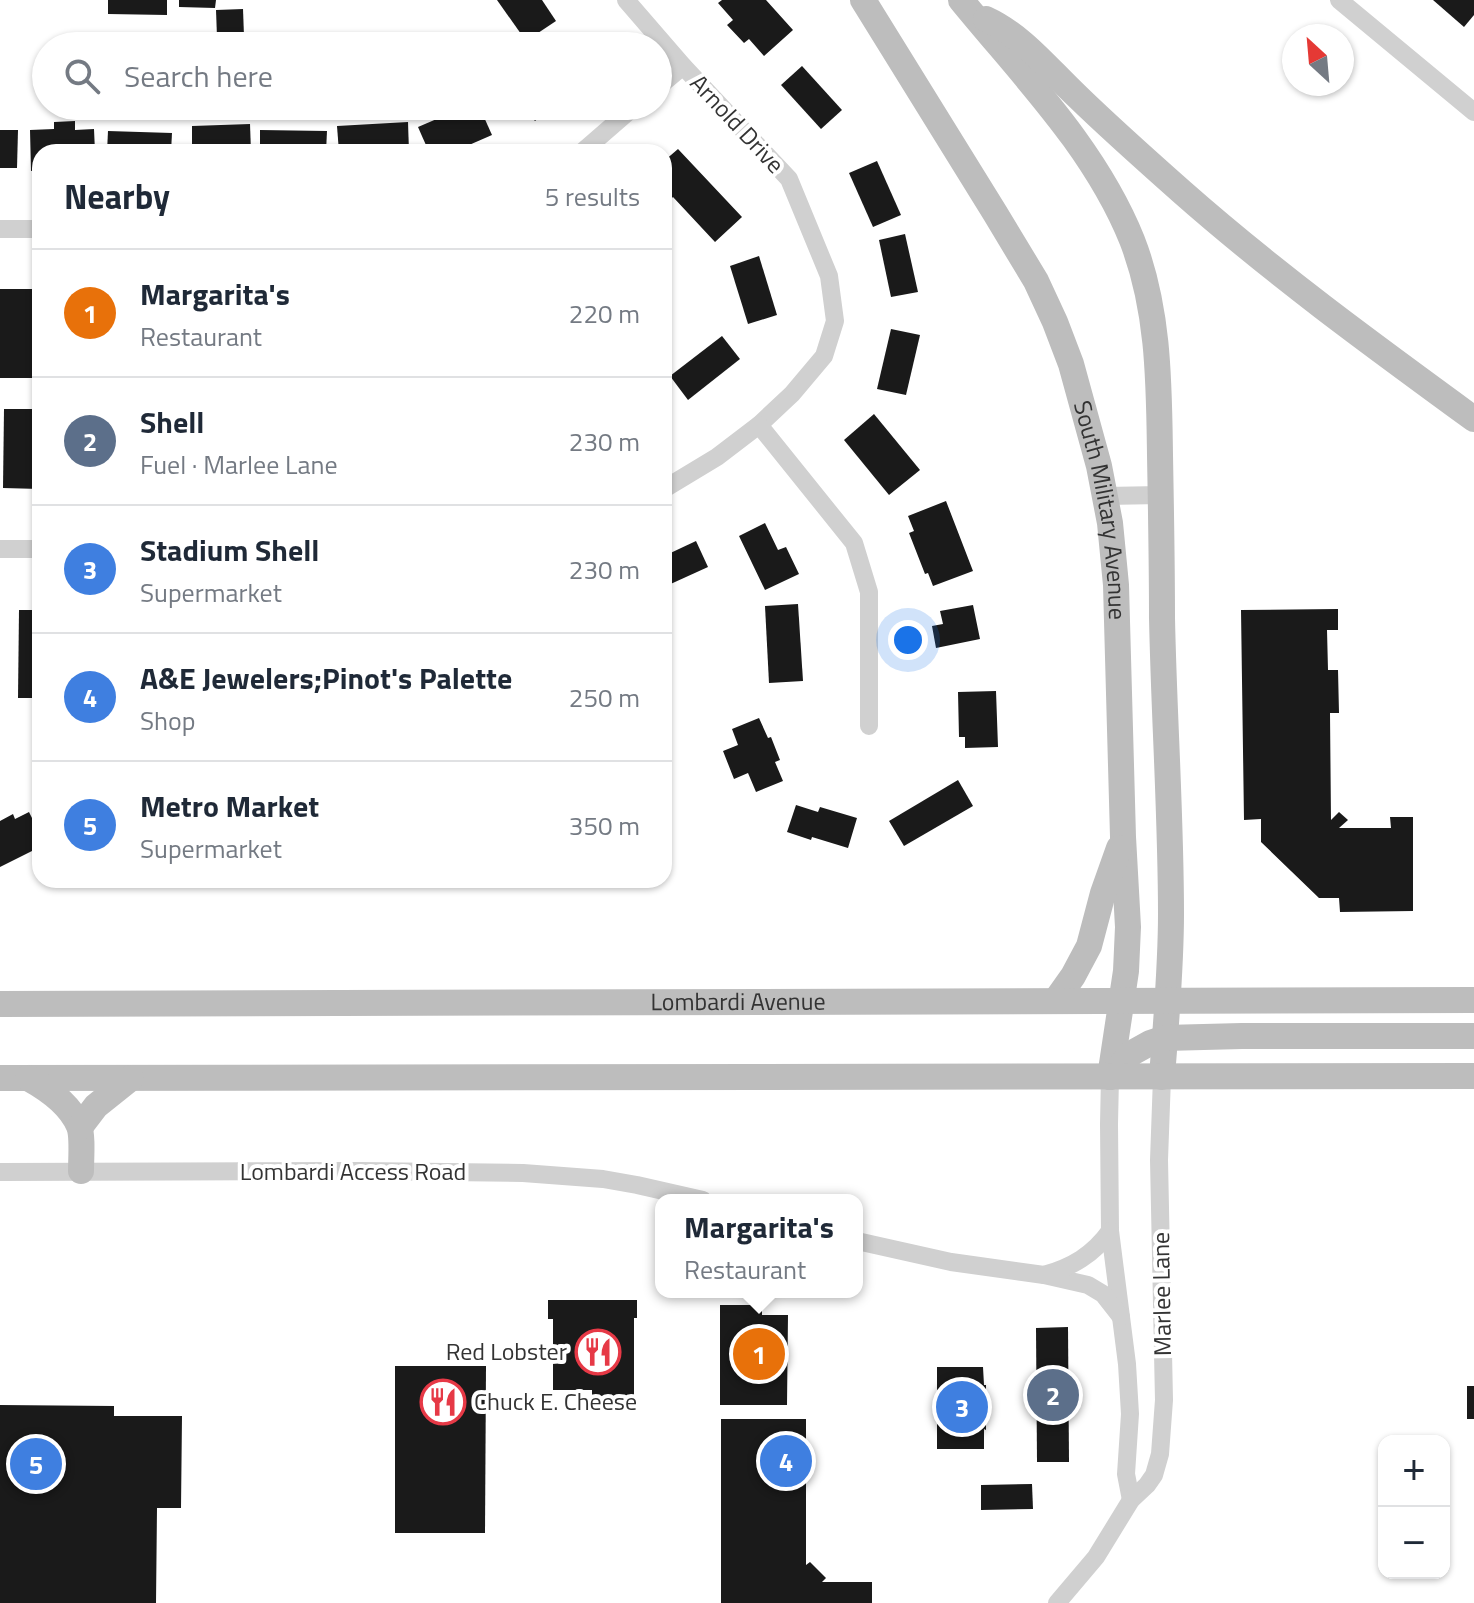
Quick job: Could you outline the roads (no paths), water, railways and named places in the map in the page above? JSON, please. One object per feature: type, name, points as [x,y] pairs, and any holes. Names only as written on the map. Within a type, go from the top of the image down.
[{"type":"main road","name":"South Military Avenue","points":[[863,0],[1009,235],[1049,308],[1091,432],[1113,549],[1128,927],[1122,1000],[1110,1077]]},
{"type":"main road","name":"South Military Avenue","points":[[968,8],[1078,143],[1107,190],[1131,238],[1142,269],[1154,325],[1159,397],[1171,915],[1162,1077]]},
{"type":"main road","points":[[968,8],[1017,38],[1118,135],[1246,247],[1474,419]]},
{"type":"main road","points":[[1056,1000],[1089,946],[1103,893],[1123,837]]},
{"type":"main road","name":"Lombardi Avenue","points":[[0,1004],[1474,1000]]},
{"type":"main road","points":[[1110,1077],[1138,1049],[1165,1038],[1474,1036]]},
{"type":"main road","points":[[0,1078],[1474,1076]]},
{"type":"main road","points":[[28,1077],[55,1095],[80,1127],[81,1171]]},
{"type":"main road","points":[[80,1127],[96,1106],[131,1078]]},
{"type":"street","name":"Arnold Drive","points":[[626,0],[654,32]]},
{"type":"street","points":[[1339,0],[1474,112]]},
{"type":"street","name":"Arnold Drive","points":[[672,53],[789,179],[829,276],[835,321],[824,356],[792,394],[759,425]]},
{"type":"street","points":[[672,75],[683,66]]},
{"type":"street","points":[[591,144],[619,120]]},
{"type":"street","points":[[0,229],[32,229]]},
{"type":"street","points":[[672,484],[717,457],[759,425],[854,543],[869,592],[869,726]]},
{"type":"street","points":[[1105,496],[1161,495]]},
{"type":"street","points":[[0,549],[32,549]]},
{"type":"street","name":"Marlee Lane","points":[[1110,1077],[1110,1231],[1129,1398],[1126,1474],[1131,1500]]},
{"type":"street","name":"Marlee Lane","points":[[1058,1602],[1096,1557],[1131,1500],[1154,1475],[1160,1454],[1163,1432],[1159,1160],[1162,1077]]},
{"type":"street","name":"Lombardi Access Road","points":[[0,1172],[545,1174],[621,1182],[676,1194]]},
{"type":"street","points":[[1044,1275],[1081,1260],[1094,1251],[1110,1231]]},
{"type":"street","points":[[863,1242],[975,1266],[1044,1275],[1088,1285],[1099,1291],[1122,1319]]},
{"type":"place","name":"Red Lobster","points":[[598,1352]]},
{"type":"place","name":"Margarita's","points":[[759,1354]]},
{"type":"place","name":"Shell","points":[[1053,1395]]},
{"type":"place","name":"Chuck E. Cheese","points":[[443,1402]]},
{"type":"place","name":"Stadium Shell","points":[[962,1407]]},
{"type":"place","name":"A&E Jewelers;Pinot's Palette","points":[[786,1461]]},
{"type":"place","name":"Metro Market","points":[[36,1464]]}]
